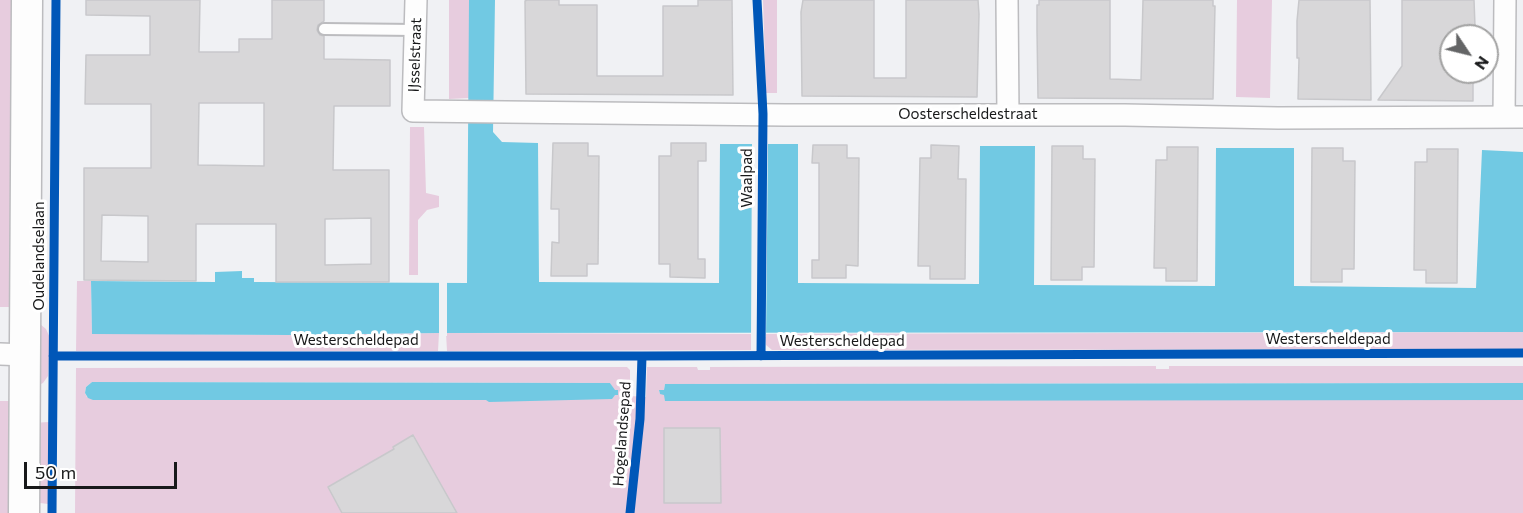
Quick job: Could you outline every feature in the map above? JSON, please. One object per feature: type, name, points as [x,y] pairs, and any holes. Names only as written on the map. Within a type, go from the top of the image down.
[{"type":"street","name":"Oudelandselaan","points":[[24,513],[12,355],[27,0]]},
{"type":"street","name":"IJsselstraat","points":[[413,111],[416,0]]},
{"type":"street","points":[[1007,0],[1008,115]]},
{"type":"street","points":[[1505,0],[1513,117]]},
{"type":"street","name":"Oosterscheldestraat","points":[[413,111],[1278,118],[1513,117]]},
{"type":"lane","points":[[324,29],[415,30]]},
{"type":"shaded area","points":[[0,0],[22,0],[19,307],[0,307]]},
{"type":"shaded area","points":[[449,0],[469,0],[469,98],[449,99]]},
{"type":"shaded area","points":[[763,0],[777,0],[777,93],[766,93]]},
{"type":"shaded area","points":[[1237,0],[1272,0],[1270,98],[1236,97]]},
{"type":"shaded area","points":[[410,127],[424,127],[426,193],[439,196],[439,207],[427,210],[418,220],[418,275],[409,275]]},
{"type":"shaded area","points":[[77,281],[91,281],[92,333],[288,335],[439,333],[438,351],[76,351]]},
{"type":"shaded area","points":[[31,324],[40,324],[46,329],[50,338],[48,376],[43,383],[37,386]]},
{"type":"shaded area","points":[[1523,332],[1523,349],[772,350],[766,345],[765,334]]},
{"type":"shaded area","points":[[446,333],[751,334],[751,350],[447,351]]},
{"type":"shaded area","points":[[1156,366],[1156,369],[1169,369],[1169,366],[1523,366],[1523,383],[665,384],[664,390],[659,390],[660,394],[1523,397],[1523,513],[75,513],[76,368],[627,367],[630,370],[630,396],[646,397],[647,367],[697,367],[698,370],[710,370],[710,367]],"holes":[[[92,382],[610,383],[614,390],[618,390],[618,394],[87,397],[85,393],[86,387]]]},
{"type":"shaded area","points":[[0,401],[20,401],[19,513],[0,513]]},
{"type":"shaded area","points":[[49,422],[48,504],[40,503],[39,445],[31,423]]},
{"type":"water","points":[[469,0],[495,0],[493,132],[502,142],[538,143],[539,282],[719,283],[720,144],[798,144],[798,283],[979,284],[980,146],[1035,146],[1034,285],[1215,286],[1216,148],[1294,148],[1294,286],[1476,288],[1482,150],[1523,152],[1523,332],[92,334],[91,281],[215,282],[215,272],[242,271],[242,278],[254,278],[254,282],[467,283]]},
{"type":"water","points":[[92,382],[610,383],[615,390],[618,390],[618,395],[612,399],[489,402],[486,400],[93,400],[85,393],[86,387]]},
{"type":"water","points":[[1523,383],[1523,400],[665,401],[664,395],[660,394],[659,390],[664,390],[665,384]]},
{"type":"pier","points":[[752,141],[768,141],[766,337],[751,337]]},
{"type":"pier","points":[[439,280],[447,280],[447,336],[439,336]]},
{"type":"building","points":[[86,0],[200,0],[199,52],[239,52],[239,39],[272,39],[272,0],[324,0],[324,21],[318,25],[317,30],[320,35],[324,36],[324,59],[390,60],[390,106],[334,106],[333,170],[389,170],[389,282],[276,282],[276,224],[196,224],[196,281],[84,280],[84,168],[151,168],[151,104],[85,104],[86,55],[150,55],[150,16],[86,15]],"holes":[[[199,103],[264,103],[264,166],[198,165]],[[102,215],[148,216],[148,262],[101,261]],[[371,218],[371,264],[325,265],[325,219]]]},
{"type":"building","points":[[559,0],[559,5],[597,5],[597,76],[663,76],[663,6],[698,6],[698,0],[732,0],[733,95],[526,94],[525,1]]},
{"type":"building","points":[[803,0],[874,0],[874,78],[906,78],[906,0],[978,0],[977,97],[802,96],[801,12]]},
{"type":"building","points":[[1039,0],[1110,0],[1110,79],[1141,80],[1143,0],[1213,0],[1213,6],[1215,6],[1213,99],[1038,98],[1037,5],[1039,5]]},
{"type":"building","points":[[1299,0],[1370,0],[1371,100],[1298,99]]},
{"type":"building","points":[[1402,0],[1474,0],[1475,24],[1439,24],[1439,84],[1473,84],[1473,101],[1378,100],[1402,66]]},
{"type":"building","points":[[553,143],[588,143],[588,156],[599,156],[598,264],[587,264],[587,276],[551,276],[552,242],[559,243],[559,209],[551,209]]},
{"type":"building","points":[[671,143],[706,143],[706,161],[698,161],[698,259],[705,259],[705,278],[670,277],[670,264],[659,264],[659,156],[671,156]]},
{"type":"building","points":[[813,145],[847,145],[847,158],[859,158],[858,266],[846,265],[846,278],[812,278],[812,260],[819,260],[819,163],[812,163]]},
{"type":"building","points":[[931,145],[959,146],[958,179],[966,179],[965,279],[930,279],[930,266],[918,266],[920,158],[931,158]]},
{"type":"building","points":[[1052,146],[1083,146],[1083,159],[1095,159],[1094,267],[1082,267],[1082,280],[1051,280]]},
{"type":"building","points":[[1167,147],[1198,147],[1197,281],[1166,281],[1166,268],[1154,268],[1156,160],[1167,160]]},
{"type":"building","points":[[1312,148],[1343,148],[1343,161],[1355,161],[1354,269],[1342,269],[1342,282],[1311,282]]},
{"type":"building","points":[[1427,149],[1458,149],[1457,283],[1426,283],[1426,270],[1414,270],[1415,162],[1427,162]]},
{"type":"building","points":[[664,428],[720,428],[721,503],[664,503]]},
{"type":"building","points":[[413,435],[457,513],[342,513],[328,487],[394,449],[393,447]]},
{"type":"cycle path","points":[[52,513],[56,0]]},
{"type":"cycle path","name":"Waalpad","points":[[757,0],[763,114],[761,356]]},
{"type":"cycle path","name":"Westerscheldepad","points":[[53,356],[1523,353]]},
{"type":"cycle path","name":"Hogelandsepad","points":[[630,513],[640,419],[642,356]]}]
